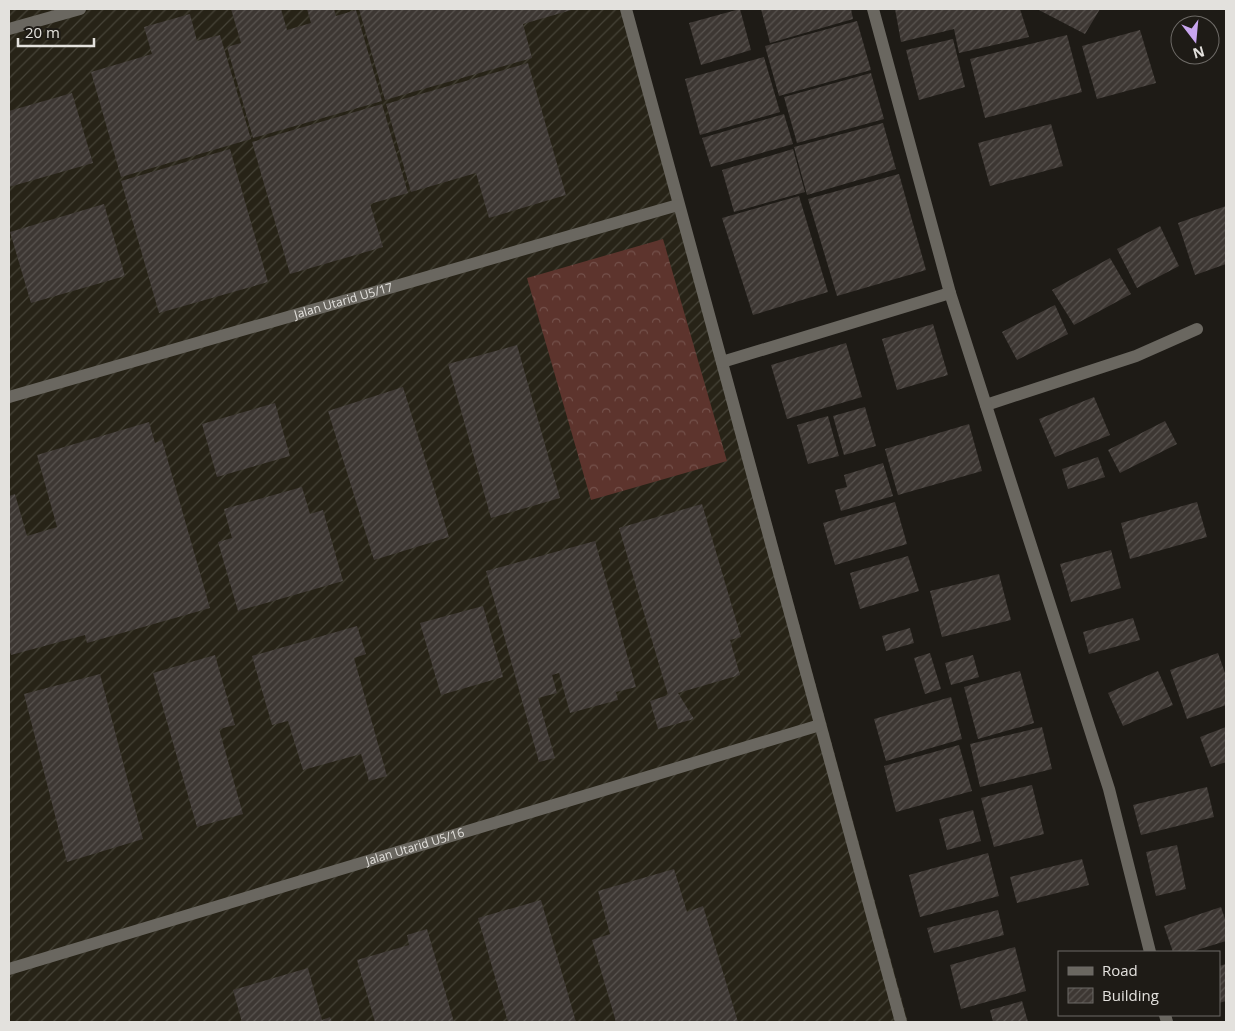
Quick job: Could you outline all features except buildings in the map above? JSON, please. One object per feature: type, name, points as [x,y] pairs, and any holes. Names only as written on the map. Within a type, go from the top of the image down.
[{"type":"street","points":[[9,29],[80,9]]},
{"type":"street","points":[[626,9],[901,1022]]},
{"type":"street","points":[[873,9],[950,292],[1109,789],[1150,951]]},
{"type":"street","name":"Jalan Utarid U5/17","points":[[9,397],[678,205]]},
{"type":"street","points":[[722,362],[950,292]]},
{"type":"street","points":[[986,406],[1136,356],[1198,329]]},
{"type":"street","name":"Jalan Utarid U5/16","points":[[9,969],[820,725]]},
{"type":"shaded area","points":[[9,9],[631,9],[908,1022],[9,1022]]},
{"type":"green space","points":[[663,239],[727,461],[591,500],[527,278]]}]
